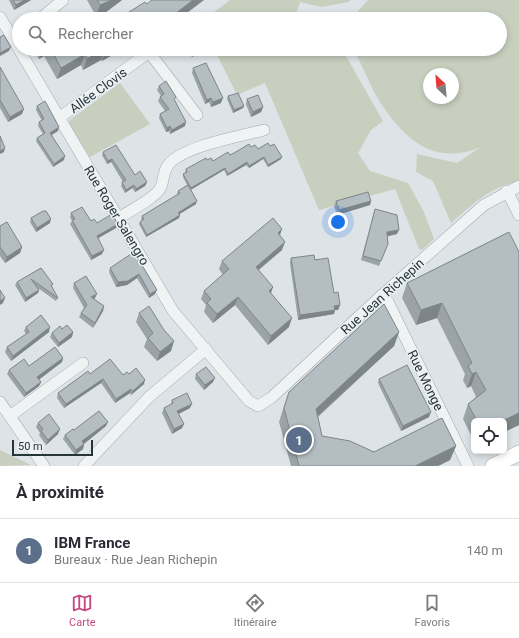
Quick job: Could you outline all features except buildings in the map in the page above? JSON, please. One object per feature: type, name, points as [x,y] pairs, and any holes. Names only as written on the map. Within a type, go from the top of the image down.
[{"type":"main road","points":[[493,466],[519,453]]},
{"type":"street","points":[[48,12],[63,0]]},
{"type":"street","name":"Rue Roger Salengro","points":[[0,17],[12,34]]},
{"type":"street","name":"Rue Roger Salengro","points":[[25,56],[59,118],[173,311],[249,401]]},
{"type":"street","name":"Allée Clovis","points":[[59,118],[146,56]]},
{"type":"street","points":[[156,56],[197,115]]},
{"type":"street","points":[[119,218],[154,195],[160,188],[165,169],[169,163],[203,145],[264,130]]},
{"type":"street","name":"Rue Jean Richepin","points":[[249,401],[258,406],[271,398],[381,296],[484,205],[507,191],[519,186]]},
{"type":"street","points":[[507,191],[519,215]]},
{"type":"street","name":"Rue Monge","points":[[381,296],[388,302],[468,466]]},
{"type":"street","points":[[84,466],[149,397],[206,349]]},
{"type":"street","points":[[10,416],[83,363]]},
{"type":"street","points":[[0,402],[44,466]]},
{"type":"green space","points":[[230,0],[351,0],[348,2],[322,7],[300,2],[297,12],[214,12]]},
{"type":"green space","points":[[368,0],[519,0],[519,181],[498,188],[475,203],[451,223],[433,181],[416,172],[417,154],[457,163],[481,147],[466,152],[451,154],[426,148],[414,141],[394,121],[380,102],[357,56],[507,56],[507,12],[358,12]]},
{"type":"green space","points":[[218,56],[346,56],[383,121],[371,130],[358,153],[370,171],[408,183],[424,212],[434,239],[422,250],[419,249],[395,189],[319,210],[265,83],[237,95]]},
{"type":"green space","points":[[120,83],[150,124],[90,157],[69,124],[70,120]]},
{"type":"green space","points":[[0,450],[31,465],[0,466]]},
{"type":"place","name":"IBM France","points":[[299,440]]}]
